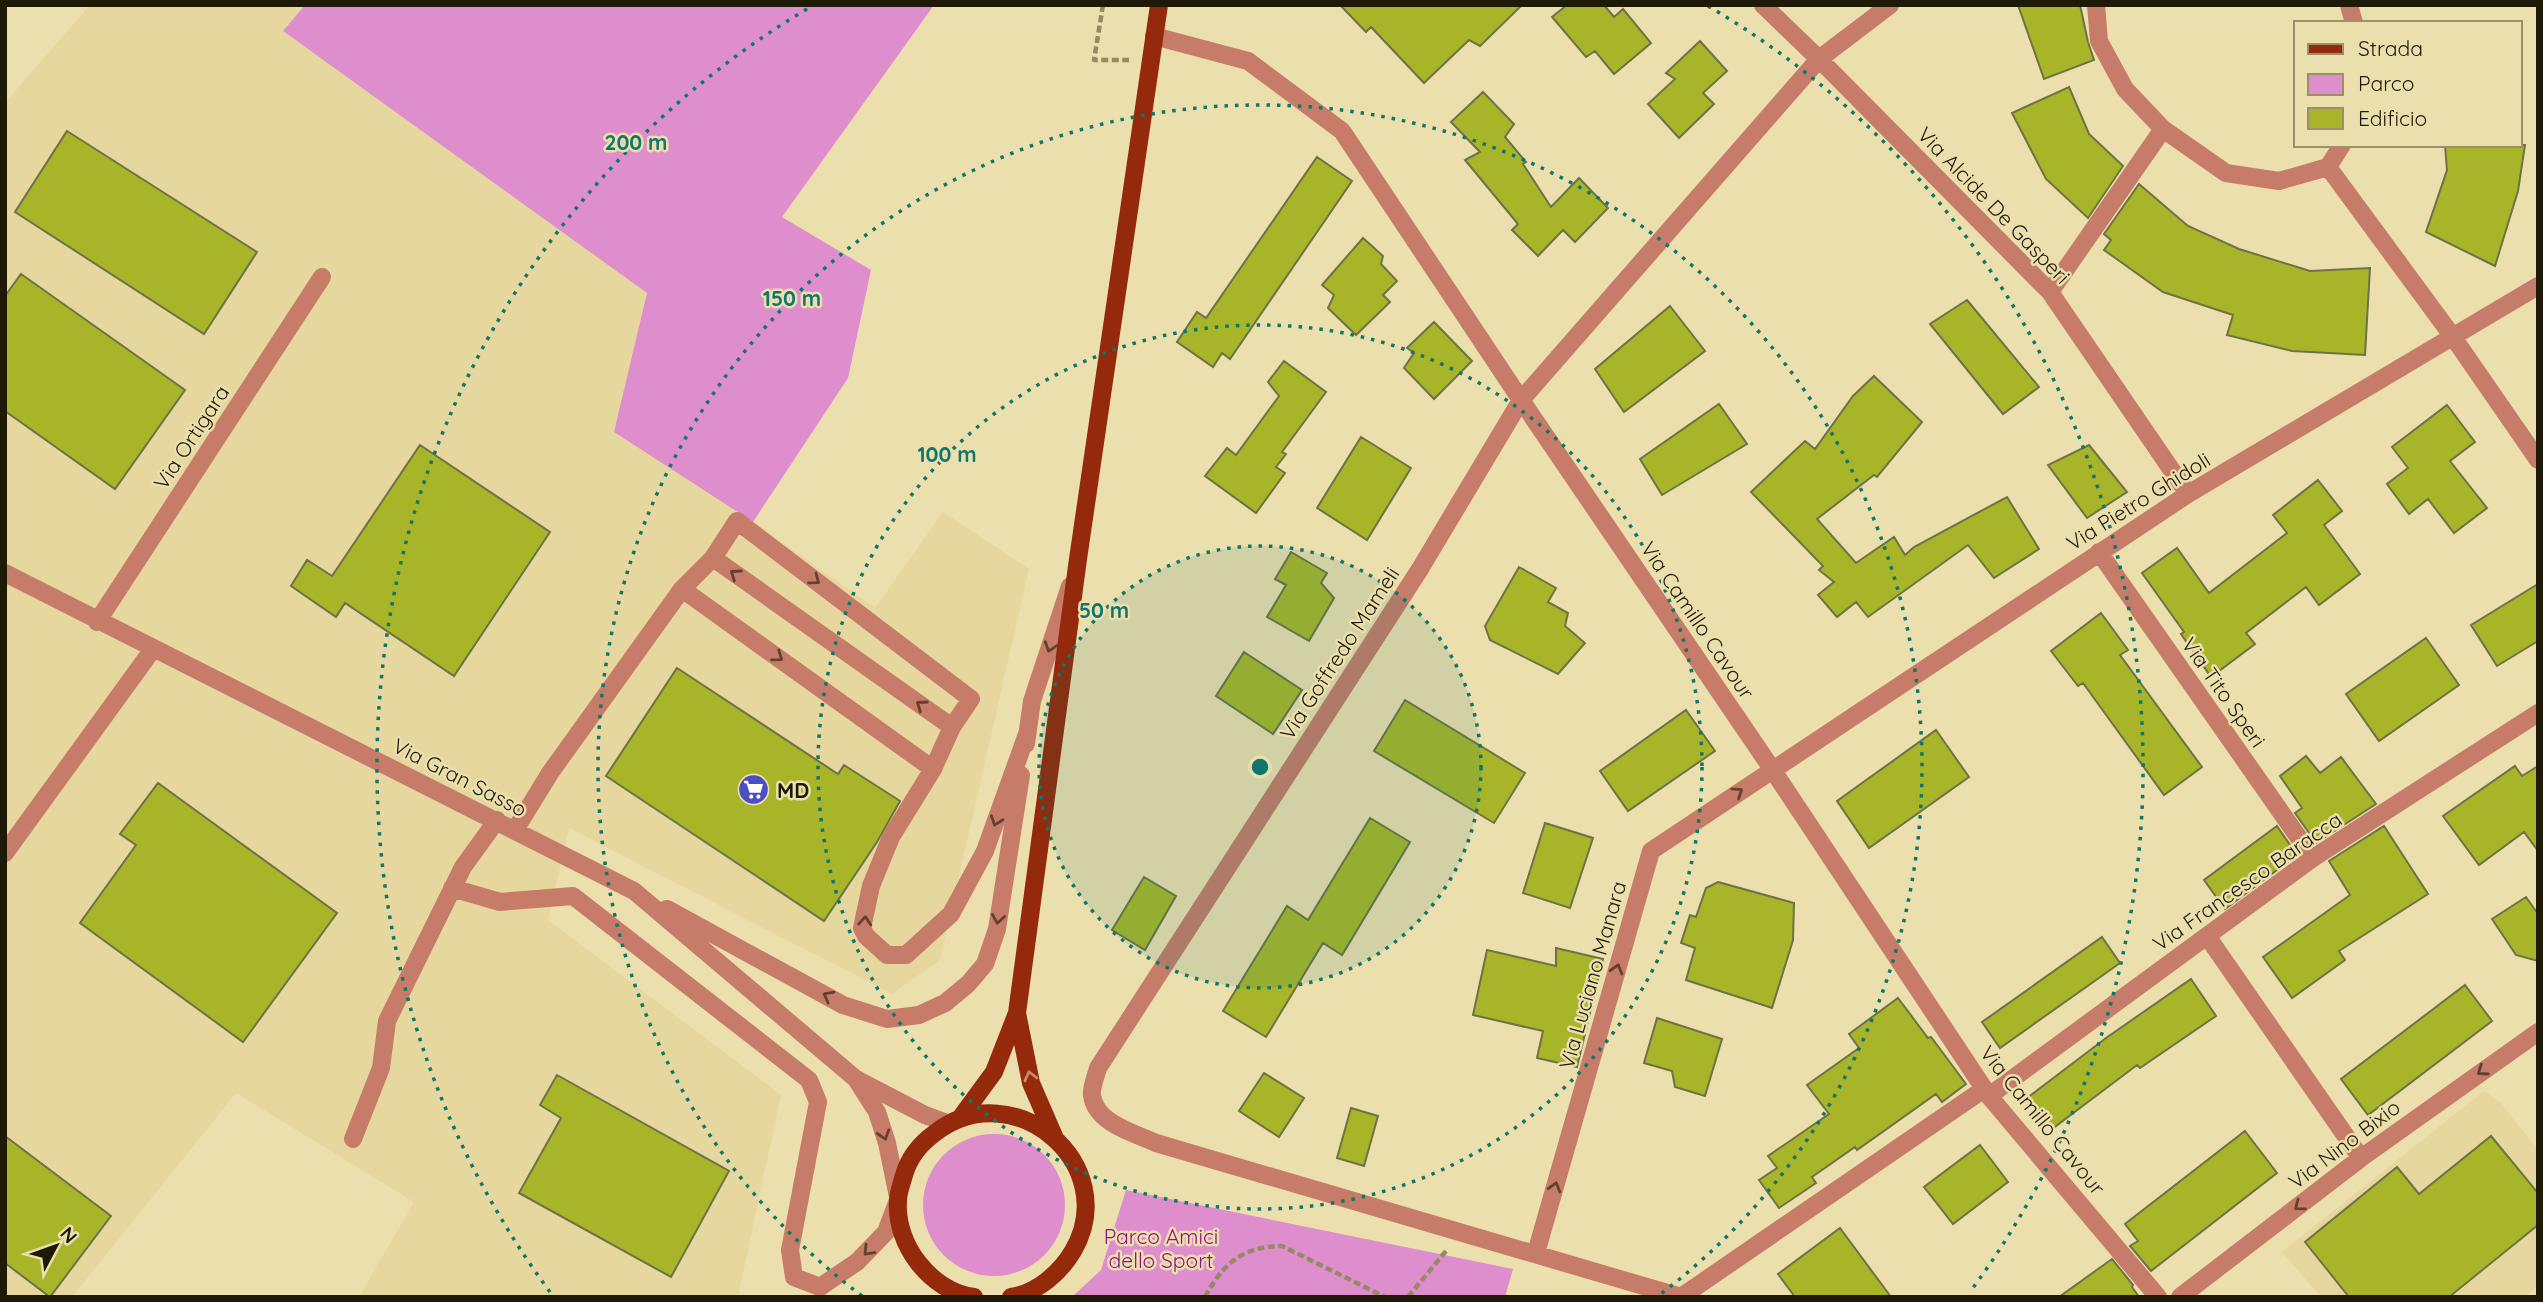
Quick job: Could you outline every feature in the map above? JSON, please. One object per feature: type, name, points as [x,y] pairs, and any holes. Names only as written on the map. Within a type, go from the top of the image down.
[{"type":"main road","points":[[936,1297],[923,1269],[908,1248],[900,1223],[898,1198],[906,1168],[923,1142],[954,1120],[994,1072],[1017,1013],[1078,559],[1159,5]]},
{"type":"main road","points":[[1016,1296],[1044,1284],[1065,1264],[1079,1240],[1085,1212],[1083,1184],[1072,1158],[1054,1136],[1031,1083],[1017,1013]]},
{"type":"main road","points":[[954,1120],[986,1112],[1010,1114],[1033,1122],[1054,1136]]},
{"type":"main road","points":[[923,1269],[943,1286],[974,1297]]},
{"type":"street","name":"Via Alcide De Gasperi","points":[[1763,5],[2050,292],[2188,494]]},
{"type":"street","name":"Via Goffredo Mameli","points":[[1462,1232],[1156,1143],[1113,1124],[1096,1108],[1091,1092],[1098,1068],[1420,569],[1521,400],[1819,59],[1890,5]]},
{"type":"street","points":[[2096,5],[2099,41],[2125,89],[2163,129],[2226,173],[2279,181],[2328,167],[2341,147]]},
{"type":"street","name":"Via Camillo Cavour","points":[[1154,36],[1248,61],[1342,131],[1987,1093],[2158,1297]]},
{"type":"street","points":[[2050,292],[2163,129]]},
{"type":"street","points":[[2328,167],[2453,337],[2538,460]]},
{"type":"street","name":"Via Ortigara","points":[[97,622],[322,277]]},
{"type":"street","name":"Via Pietro Ghidoli","points":[[1772,769],[2188,494],[2538,286]]},
{"type":"street","points":[[515,830],[550,773],[682,589],[713,558],[737,521],[971,699],[952,727],[933,769],[891,837],[871,886],[862,928],[866,936],[887,955],[906,955],[951,914],[985,851],[1027,734]]},
{"type":"street","name":"Via Tito Speri","points":[[2099,552],[2313,858]]},
{"type":"street","points":[[713,558],[952,727]]},
{"type":"street","points":[[634,891],[843,1005],[887,1019],[919,1015],[945,1003],[968,984],[985,964],[997,929],[1032,701],[1078,559]]},
{"type":"street","name":"Via Gran Sasso","points":[[5,573],[97,622],[497,820],[634,891],[856,1079],[925,1115],[954,1120]]},
{"type":"street","points":[[682,589],[933,769]]},
{"type":"street","points":[[5,853],[153,649]]},
{"type":"street","name":"Via Francesco Baracca","points":[[1681,1297],[1987,1093],[2313,858],[2538,713]]},
{"type":"street","name":"Via Luciano Manara","points":[[1536,1253],[1651,851],[1772,769]]},
{"type":"street","points":[[353,1139],[381,1068],[387,1021],[463,867],[497,820]]},
{"type":"street","points":[[452,888],[500,902],[573,896],[809,1080],[818,1102],[790,1250],[794,1277],[820,1287],[858,1262],[886,1232],[898,1198]]},
{"type":"street","points":[[2207,936],[2361,1158]]},
{"type":"street","name":"Via Nino Bixio","points":[[2179,1297],[2361,1158],[2538,1032]]},
{"type":"street","name":"Via Gran Sasso","points":[[856,1079],[877,1112],[887,1143],[898,1198]]},
{"type":"street","points":[[1462,1232],[1681,1297]]},
{"type":"path","points":[[1104,5],[1094,60],[1151,61]]},
{"type":"path","points":[[1408,1297],[1462,1232]]},
{"type":"path","points":[[1205,1297],[1214,1280],[1229,1263],[1249,1250],[1282,1246],[1385,1297]]},
{"type":"shaded area","points":[[90,5],[305,5],[283,31],[647,293],[615,433],[753,522],[875,608],[943,512],[1029,569],[940,960],[892,994],[569,828],[548,920],[781,1095],[738,1297],[359,1297],[414,1202],[236,1093],[72,1297],[5,1297],[5,103]]},
{"type":"shaded area","points":[[2484,1091],[2500,1102],[2538,1150],[2538,1286],[2524,1297],[2321,1297],[2282,1252]]},
{"type":"green space","points":[[305,5],[934,5],[782,217],[871,270],[848,378],[753,522],[614,432],[647,293],[283,31]]},
{"type":"green space","points":[[994,1134],[1021,1140],[1044,1155],[1059,1178],[1065,1205],[1059,1232],[1044,1255],[1021,1270],[994,1276],[967,1270],[944,1255],[929,1232],[923,1205],[929,1178],[944,1155],[967,1140]]},
{"type":"green space","name":"Parco Amici dello Sport","points":[[1126,1190],[1513,1269],[1505,1297],[1072,1297],[1101,1270]]},
{"type":"building","points":[[1340,5],[1522,5],[1480,46],[1469,40],[1424,83],[1371,27],[1366,32]]},
{"type":"building","points":[[1567,5],[1604,5],[1614,17],[1623,9],[1651,43],[1614,74],[1595,51],[1586,57],[1552,17]]},
{"type":"building","points":[[2018,5],[2080,5],[2094,60],[2044,79]]},
{"type":"building","points":[[1700,41],[1727,71],[1703,93],[1714,104],[1679,138],[1648,104],[1675,79],[1666,73]]},
{"type":"building","points":[[2069,87],[2089,134],[2123,166],[2088,218],[2046,179],[2012,113]]},
{"type":"building","points":[[1483,92],[1514,124],[1505,137],[1526,162],[1523,164],[1551,207],[1579,178],[1608,208],[1575,242],[1563,230],[1538,256],[1512,230],[1518,224],[1465,160],[1480,152],[1451,122]]},
{"type":"building","points":[[67,131],[257,252],[204,334],[15,212]]},
{"type":"building","points":[[2525,145],[2518,191],[2495,266],[2426,232],[2447,170],[2445,147]]},
{"type":"building","points":[[1317,157],[1352,181],[1230,359],[1222,353],[1213,367],[1177,342],[1197,312],[1206,318]]},
{"type":"building","points":[[2139,184],[2188,226],[2239,249],[2310,271],[2370,268],[2365,355],[2292,351],[2227,335],[2233,315],[2163,292],[2104,250],[2111,240],[2104,234]]},
{"type":"building","points":[[1363,238],[1383,256],[1381,264],[1397,281],[1383,295],[1390,302],[1356,335],[1328,308],[1334,295],[1322,285]]},
{"type":"building","points":[[21,274],[185,390],[115,489],[5,411],[5,296]]},
{"type":"building","points":[[1967,300],[2039,387],[2003,414],[1930,324]]},
{"type":"building","points":[[1670,306],[1705,351],[1624,412],[1595,369]]},
{"type":"building","points":[[1434,322],[1472,361],[1434,399],[1404,368],[1414,353],[1407,348]]},
{"type":"building","points":[[1284,361],[1326,392],[1282,452],[1286,454],[1276,467],[1285,473],[1256,513],[1205,476],[1227,448],[1236,455],[1279,396],[1268,382]]},
{"type":"building","points":[[1874,376],[1922,422],[1877,477],[1874,475],[1817,519],[1856,563],[1894,537],[1905,555],[1914,547],[2007,497],[2039,549],[1994,578],[1968,545],[1868,617],[1856,602],[1837,617],[1818,595],[1834,582],[1819,570],[1823,566],[1751,492],[1805,441],[1815,449],[1853,396]]},
{"type":"building","points":[[1719,404],[1747,444],[1662,495],[1640,459]]},
{"type":"building","points":[[2447,405],[2475,442],[2450,461],[2487,508],[2454,533],[2428,499],[2409,514],[2387,484],[2408,468],[2392,447]]},
{"type":"building","points":[[1361,437],[1411,468],[1367,540],[1317,508]]},
{"type":"building","points":[[420,445],[550,532],[454,676],[345,603],[336,617],[291,586],[307,560],[332,576]]},
{"type":"building","points":[[2089,445],[2127,492],[2087,518],[2048,465]]},
{"type":"building","points":[[2318,480],[2342,511],[2324,525],[2360,574],[2319,605],[2306,587],[2246,633],[2255,644],[2211,677],[2181,634],[2184,632],[2142,573],[2177,548],[2209,593],[2287,533],[2273,515]]},
{"type":"building","points":[[1291,552],[1327,573],[1321,583],[1334,598],[1309,641],[1267,617],[1286,585],[1275,579]]},
{"type":"building","points":[[1519,567],[1556,588],[1548,602],[1568,613],[1565,626],[1585,643],[1558,674],[1490,640],[1485,626]]},
{"type":"building","points":[[2538,584],[2538,641],[2497,666],[2471,625]]},
{"type":"building","points":[[2101,613],[2128,650],[2120,655],[2202,767],[2164,795],[2083,683],[2078,686],[2051,651]]},
{"type":"building","points":[[2426,638],[2459,685],[2379,741],[2346,694]]},
{"type":"building","points":[[1244,652],[1302,690],[1273,734],[1216,696]]},
{"type":"building","name":"MD","points":[[677,668],[838,774],[844,765],[900,801],[877,842],[824,921],[606,776]]},
{"type":"building","points":[[1405,700],[1525,773],[1494,823],[1374,751]]},
{"type":"building","points":[[1686,710],[1715,751],[1628,811],[1600,771]]},
{"type":"building","points":[[1936,730],[1969,777],[1869,848],[1837,801]]},
{"type":"building","points":[[2306,756],[2320,773],[2341,757],[2376,804],[2316,843],[2295,813],[2302,808],[2280,776]]},
{"type":"building","points":[[2515,766],[2522,776],[2538,766],[2538,851],[2524,832],[2479,865],[2443,816]]},
{"type":"building","points":[[158,783],[337,913],[243,1042],[80,923],[136,845],[120,834]]},
{"type":"building","points":[[1370,818],[1410,842],[1342,955],[1323,943],[1266,1037],[1223,1011],[1287,906],[1308,920]]},
{"type":"building","points":[[1545,823],[1593,838],[1570,908],[1523,893]]},
{"type":"building","points":[[2277,826],[2297,855],[2225,909],[2204,880]]},
{"type":"building","points":[[2384,826],[2428,894],[2339,951],[2345,960],[2292,998],[2263,957],[2350,895],[2329,861]]},
{"type":"building","points":[[1144,877],[1176,896],[1145,950],[1112,930]]},
{"type":"building","points":[[1718,882],[1794,903],[1793,940],[1772,1008],[1686,980],[1695,948],[1681,943],[1690,915],[1696,917],[1706,888]]},
{"type":"building","points":[[2526,897],[2538,914],[2538,961],[2516,955],[2492,919]]},
{"type":"building","points":[[2102,937],[2120,963],[2000,1048],[1982,1022]]},
{"type":"building","points":[[1556,948],[1603,959],[1577,1067],[1537,1058],[1543,1031],[1473,1015],[1487,950],[1556,966]]},
{"type":"building","points":[[2191,979],[2216,1016],[2140,1068],[2137,1065],[2052,1129],[2027,1098],[2106,1038]]},
{"type":"building","points":[[2465,985],[2492,1021],[2368,1115],[2341,1079]]},
{"type":"building","points":[[1898,998],[1966,1084],[1942,1102],[1936,1094],[1857,1150],[1855,1147],[1812,1177],[1816,1183],[1779,1208],[1759,1180],[1777,1168],[1768,1156],[1829,1114],[1807,1085],[1859,1048],[1849,1034]]},
{"type":"building","points":[[1657,1018],[1722,1039],[1705,1096],[1675,1087],[1672,1071],[1644,1063]]},
{"type":"building","points":[[1264,1073],[1304,1098],[1279,1137],[1239,1111]]},
{"type":"building","points":[[557,1075],[729,1171],[671,1277],[519,1193],[561,1118],[540,1105]]},
{"type":"building","points":[[1351,1108],[1378,1116],[1364,1166],[1337,1158]]},
{"type":"building","points":[[2245,1131],[2277,1173],[2151,1271],[2130,1246],[2138,1241],[2125,1224]]},
{"type":"building","points":[[5,1136],[111,1216],[50,1297],[5,1263]]},
{"type":"building","points":[[2491,1136],[2538,1193],[2538,1225],[2449,1297],[2349,1297],[2305,1242],[2397,1167],[2419,1194]]},
{"type":"building","points":[[1980,1145],[2008,1182],[1953,1224],[1924,1187]]},
{"type":"building","points":[[1840,1228],[1891,1297],[1795,1297],[1778,1274]]},
{"type":"building","points":[[2112,1259],[2139,1297],[2059,1297]]},
{"type":"place","name":"MD","points":[[754,790]]}]
